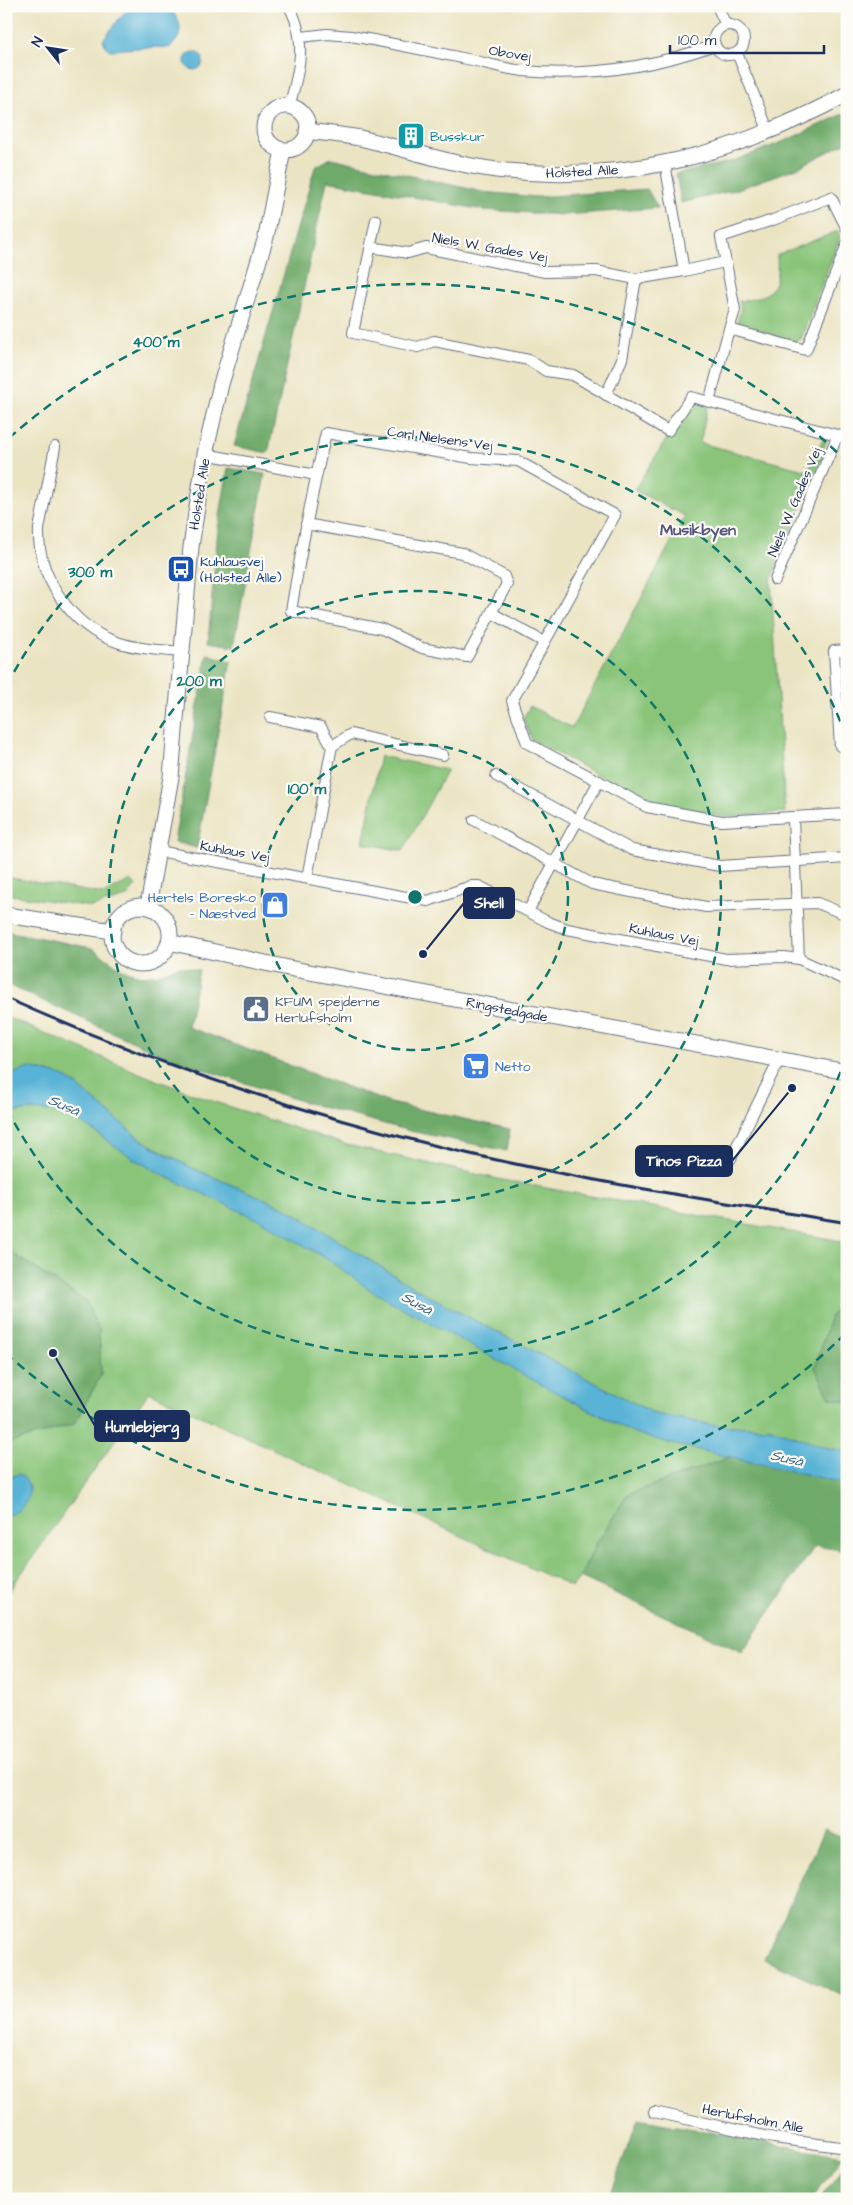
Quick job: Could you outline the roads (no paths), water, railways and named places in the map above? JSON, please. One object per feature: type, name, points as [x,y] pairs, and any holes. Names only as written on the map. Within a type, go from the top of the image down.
[{"type":"street","points":[[289,6],[301,37],[301,58],[289,106]]},
{"type":"street","points":[[717,6],[726,24],[740,28],[745,36],[744,46],[737,53],[724,54],[715,45],[715,35],[726,24]]},
{"type":"street","name":"Obovej","points":[[301,37],[327,34],[351,36],[519,70],[556,72],[591,72],[630,68],[673,59],[715,45]]},
{"type":"street","points":[[737,53],[769,132]]},
{"type":"street","name":"Holsted Alle","points":[[307,131],[358,138],[451,162],[497,170],[549,173],[597,172],[665,163],[731,147],[799,119],[847,94]]},
{"type":"street","points":[[289,106],[296,109],[305,118],[307,131],[302,143],[296,147],[283,150],[276,148],[266,137],[265,122],[274,110],[289,106]]},
{"type":"street","name":"Holsted Alle","points":[[148,906],[171,777],[191,548],[205,454],[221,384],[266,238],[283,150]]},
{"type":"street","points":[[665,163],[684,271]]},
{"type":"street","points":[[709,402],[735,310],[722,237],[832,197],[847,229]]},
{"type":"street","points":[[836,207],[847,202]]},
{"type":"street","name":"Niels W. Gades Vej","points":[[376,220],[353,333],[418,347],[434,341],[529,360],[546,370],[573,375],[668,431],[691,397],[842,434],[775,580]]},
{"type":"street","points":[[729,329],[806,350],[847,244]]},
{"type":"street","name":"Niels W. Gades Vej","points":[[370,247],[408,253],[426,248],[545,272],[596,271],[636,279],[725,262]]},
{"type":"street","points":[[606,395],[622,359],[636,279]]},
{"type":"street","name":"Carl Nielsens Vej","points":[[306,524],[462,553],[507,579],[507,584],[467,657],[422,648],[382,629],[291,611],[306,524],[326,433],[471,458],[518,461],[614,515],[512,701],[527,743],[599,781]]},
{"type":"street","points":[[54,447],[38,542],[42,565],[50,581],[82,621],[100,634],[129,645],[181,652]]},
{"type":"street","points":[[205,454],[316,475]]},
{"type":"street","points":[[492,613],[544,642]]},
{"type":"street","points":[[847,650],[834,651],[840,746],[847,746]]},
{"type":"street","points":[[270,717],[321,727],[332,746],[306,878]]},
{"type":"street","points":[[332,746],[351,734],[443,756]]},
{"type":"street","points":[[496,776],[632,850],[720,866],[847,858]]},
{"type":"street","points":[[528,911],[599,781],[647,807],[722,821],[847,814]]},
{"type":"street","points":[[792,818],[798,905],[799,959]]},
{"type":"street","points":[[474,820],[592,884],[706,907],[817,903],[847,915]]},
{"type":"street","name":"Kuhlaus Vej","points":[[158,851],[428,901],[471,886],[479,886],[567,930],[726,960],[784,957],[799,959],[847,981]]},
{"type":"street","points":[[148,906],[163,916],[170,933],[169,942],[158,958],[150,962],[131,962],[116,949],[113,931],[121,914],[129,908],[148,906]]},
{"type":"street","points":[[6,915],[113,931]]},
{"type":"street","name":"Ringstedgade","points":[[169,942],[303,971],[847,1072]]},
{"type":"street","points":[[730,1160],[779,1060]]},
{"type":"street","name":"Herlufsholm Alle","points":[[654,2112],[774,2138],[847,2148]]},
{"type":"water","points":[[132,6],[166,6],[176,16],[180,27],[178,38],[169,48],[147,47],[110,50],[105,46],[103,40],[122,15]]},
{"type":"water","points":[[194,52],[200,55],[203,61],[200,67],[194,70],[188,67],[185,61],[188,55]]},
{"type":"water","name":"Suså","points":[[30,1068],[63,1076],[139,1138],[155,1148],[192,1168],[286,1208],[408,1284],[655,1414],[712,1425],[771,1428],[824,1447],[847,1452],[847,1484],[669,1443],[632,1432],[542,1385],[372,1291],[327,1259],[266,1223],[167,1177],[134,1159],[78,1120],[49,1111],[32,1110],[6,1113],[6,1076]]},
{"type":"water","points":[[18,1474],[25,1479],[28,1485],[28,1498],[19,1509],[6,1515],[6,1480]]},
{"type":"railway","points":[[6,998],[112,1043],[166,1063],[275,1100],[385,1133],[542,1170],[694,1198],[847,1223]]},
{"type":"place","name":"Busskur","points":[[411,136]]},
{"type":"place","name":"Kuhlausvej (Holsted Alle)","points":[[181,569]]},
{"type":"place","name":"Hertels Boresko - Næstved","points":[[275,905]]},
{"type":"place","name":"Shell","points":[[423,954]]},
{"type":"place","name":"KFUM spejderne Herlufsholm","points":[[256,1009]]},
{"type":"place","name":"Netto","points":[[476,1066]]},
{"type":"place","name":"Tinos Pizza","points":[[792,1088]]},
{"type":"place","name":"Humlebjerg","points":[[53,1353]]},
{"type":"district","name":"Musikbyen","points":[[698,529]]}]
